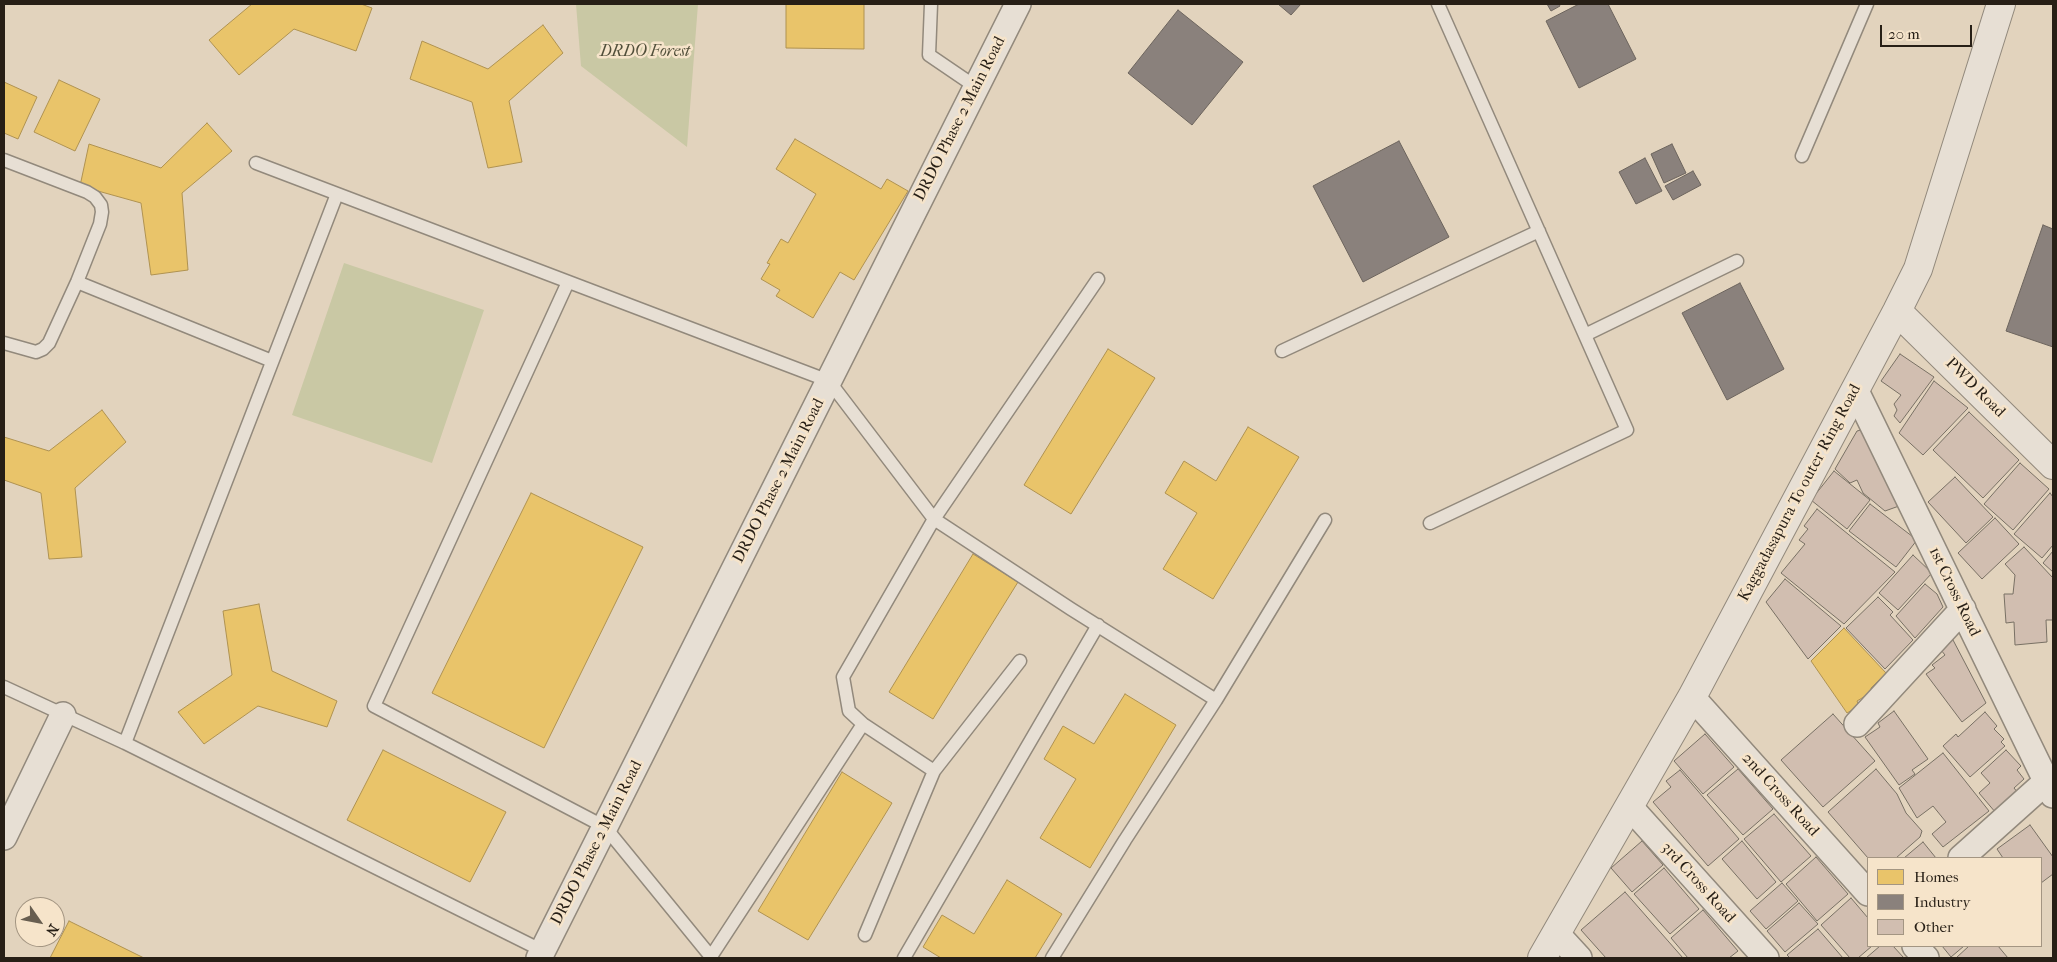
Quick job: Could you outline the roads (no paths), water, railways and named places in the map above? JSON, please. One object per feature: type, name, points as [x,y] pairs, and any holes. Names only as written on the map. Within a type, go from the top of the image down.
[{"type":"street","name":"DRDO Phase 2 Main Road","points":[[541,954],[1018,4]]},
{"type":"street","name":"Kaggadasapura To outer Ring Road","points":[[1542,958],[1692,697],[1898,311],[1918,268],[2001,4]]},
{"type":"street","name":"PWD Road","points":[[1898,311],[2053,465]]},
{"type":"street","name":"1st Cross Road","points":[[1855,389],[2050,788]]},
{"type":"street","points":[[1856,724],[1963,608]]},
{"type":"street","name":"2nd Cross Road","points":[[1692,697],[1867,892]]},
{"type":"street","points":[[4,837],[63,715]]},
{"type":"street","points":[[1962,857],[2050,788]]},
{"type":"street","name":"3rd Cross Road","points":[[1630,807],[1766,958]]},
{"type":"street","points":[[1556,933],[1579,958]]},
{"type":"street","points":[[1916,947],[1926,958]]},
{"type":"lane","points":[[931,4],[930,55],[976,87]]},
{"type":"lane","points":[[1430,523],[1627,430],[1438,4]]},
{"type":"lane","points":[[1802,156],[1867,4]]},
{"type":"lane","points":[[4,160],[87,192],[101,204],[102,212],[100,224],[77,282],[49,344],[43,349],[30,351],[4,343]]},
{"type":"lane","points":[[256,163],[829,381],[934,519],[1216,700]]},
{"type":"lane","points":[[125,743],[337,194]]},
{"type":"lane","points":[[1282,351],[1539,231]]},
{"type":"lane","points":[[1586,335],[1738,261]]},
{"type":"lane","points":[[934,771],[863,724],[849,711],[843,677],[934,519],[1098,279]]},
{"type":"lane","points":[[77,282],[272,361]]},
{"type":"lane","points":[[568,282],[374,706],[605,827],[711,958],[863,724]]},
{"type":"lane","points":[[1052,958],[1125,840],[1216,700],[1325,520]]},
{"type":"lane","points":[[904,958],[1098,625]]},
{"type":"lane","points":[[865,936],[934,771],[1020,661]]},
{"type":"lane","points":[[4,687],[125,743],[541,954]]},
{"type":"park label","name":"DRDO Forest","points":[[645,52]]}]
